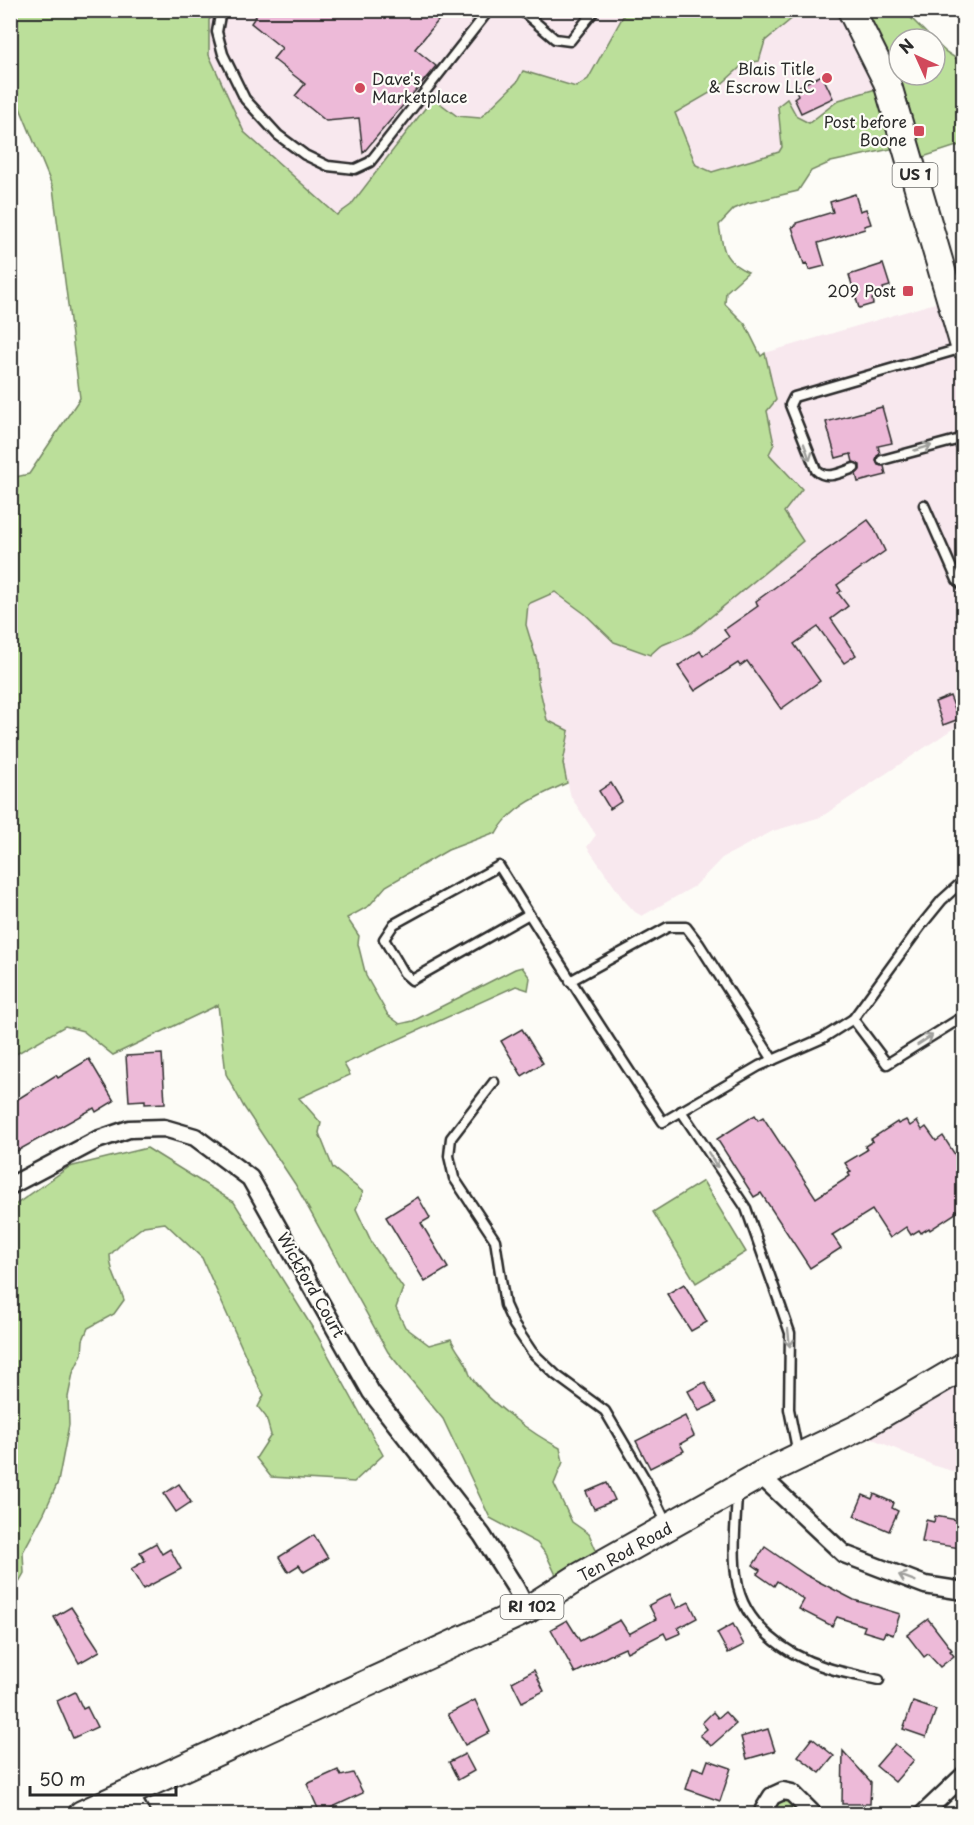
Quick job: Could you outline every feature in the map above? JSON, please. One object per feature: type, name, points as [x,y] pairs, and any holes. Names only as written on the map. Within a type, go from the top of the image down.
[{"type":"main road","name":"US 1","points":[[851,11],[887,82],[963,347]]},
{"type":"main road","name":"Ten Rod Road","points":[[82,1815],[136,1804],[331,1699],[527,1610],[580,1576],[737,1490],[760,1475],[860,1427],[963,1366]]},
{"type":"street","name":"Wickford Court","points":[[10,1186],[97,1140],[129,1129],[165,1128],[195,1137],[250,1178],[371,1392],[482,1535],[527,1610]]},
{"type":"street","points":[[760,1475],[844,1554],[925,1585],[963,1591]]},
{"type":"street","points":[[923,1815],[963,1775]]},
{"type":"street","points":[[767,1815],[764,1809],[772,1796],[783,1791],[792,1793],[813,1815]]},
{"type":"lane","points":[[221,10],[216,32],[223,54],[245,99],[278,135],[305,155],[328,166],[355,169],[370,162],[489,10]]},
{"type":"lane","points":[[521,10],[555,39],[570,41],[595,10]]},
{"type":"lane","points":[[854,468],[829,476],[821,475],[816,470],[790,405],[794,397],[963,347]]},
{"type":"lane","points":[[882,460],[963,438]]},
{"type":"lane","points":[[924,505],[957,580],[963,586]]},
{"type":"lane","points":[[529,914],[412,980],[404,973],[384,939],[394,924],[499,867],[529,914],[570,981],[663,1122],[773,1060],[823,1038],[853,1019],[920,927],[942,900],[963,880]]},
{"type":"lane","points":[[570,981],[668,927],[686,927],[773,1060]]},
{"type":"lane","points":[[853,1019],[887,1064],[963,1016]]},
{"type":"lane","points":[[494,1082],[451,1138],[449,1156],[454,1178],[495,1240],[505,1305],[514,1325],[532,1352],[556,1375],[605,1411],[645,1479],[669,1527]]},
{"type":"lane","points":[[681,1111],[746,1208],[790,1333],[789,1409],[798,1457]]},
{"type":"lane","points":[[737,1490],[734,1557],[737,1582],[741,1598],[755,1622],[782,1647],[798,1655],[824,1667],[879,1680]]},
{"type":"shaded area","points":[[217,11],[626,11],[588,79],[575,87],[523,71],[517,82],[480,119],[457,116],[433,98],[351,205],[337,215],[244,132],[209,55],[209,20]]},
{"type":"shaded area","points":[[801,11],[852,11],[886,86],[839,100],[809,123],[797,117],[787,99],[778,106],[782,147],[779,152],[712,172],[696,165],[675,113],[715,90],[745,63],[759,61],[765,41]]},
{"type":"shaded area","points":[[942,301],[964,360],[963,722],[821,817],[773,831],[722,858],[695,886],[642,916],[623,899],[587,847],[596,835],[571,797],[563,763],[569,731],[547,720],[538,682],[537,661],[526,625],[528,604],[555,591],[585,614],[614,642],[649,655],[660,646],[691,632],[803,541],[784,512],[802,489],[769,454],[774,444],[767,411],[775,391],[765,353]]},
{"type":"shaded area","points":[[963,1377],[963,1474],[935,1466],[873,1439],[867,1434]]},
{"type":"green space","points":[[11,11],[217,11],[209,20],[209,55],[244,132],[337,215],[351,205],[433,98],[457,116],[480,118],[517,82],[523,71],[576,87],[588,79],[626,11],[801,11],[765,41],[759,61],[745,63],[715,90],[675,113],[696,165],[712,172],[779,152],[782,147],[778,106],[787,99],[797,117],[809,123],[839,100],[886,86],[853,11],[904,11],[920,27],[887,27],[887,87],[947,87],[947,53],[963,63],[963,144],[917,159],[904,146],[831,162],[811,171],[798,191],[748,203],[734,209],[719,225],[729,259],[733,264],[748,272],[726,292],[725,304],[745,324],[761,356],[765,353],[776,400],[767,411],[774,444],[769,454],[802,489],[784,512],[803,541],[691,633],[660,646],[650,655],[614,642],[585,614],[555,592],[528,604],[526,625],[537,661],[538,682],[547,720],[569,731],[563,763],[567,783],[527,802],[502,824],[496,834],[493,833],[448,850],[386,886],[369,906],[347,918],[359,936],[358,944],[366,976],[388,1015],[400,1024],[413,1021],[515,969],[522,967],[530,978],[528,990],[516,986],[344,1064],[350,1075],[299,1098],[321,1123],[319,1133],[333,1168],[363,1192],[356,1209],[373,1245],[403,1288],[396,1308],[405,1327],[429,1345],[451,1339],[477,1385],[498,1406],[537,1435],[560,1448],[563,1462],[554,1484],[572,1522],[589,1534],[598,1555],[556,1575],[546,1554],[537,1543],[490,1518],[443,1419],[388,1352],[295,1184],[244,1107],[226,1074],[218,1005],[113,1055],[83,1031],[65,1026],[11,1057],[11,478],[29,474],[80,398],[53,188],[11,86]]},
{"type":"green space","points":[[147,1148],[234,1202],[317,1335],[383,1455],[354,1482],[271,1477],[256,1458],[271,1435],[266,1417],[258,1407],[264,1395],[202,1258],[165,1223],[144,1226],[110,1255],[113,1272],[124,1300],[114,1314],[88,1328],[83,1340],[82,1354],[73,1373],[68,1397],[69,1425],[58,1482],[23,1552],[24,1573],[11,1596],[11,1208],[69,1167]]},
{"type":"green space","points":[[703,1181],[746,1252],[696,1283],[653,1212]]},
{"type":"green space","points":[[776,1796],[786,1800],[799,1814],[775,1814],[771,1810]]},
{"type":"building","name":"Dave's Marketplace","points":[[260,10],[447,10],[415,49],[436,66],[363,153],[359,118],[326,121],[295,96],[305,84],[273,59],[282,48],[251,23]]},
{"type":"building","points":[[822,75],[833,98],[801,113],[794,98],[798,95],[795,88]]},
{"type":"building","points":[[855,194],[860,211],[866,209],[871,224],[864,226],[865,229],[818,243],[825,266],[809,270],[807,263],[804,264],[792,227],[796,226],[796,223],[833,212],[830,202]]},
{"type":"building","points":[[883,264],[890,286],[883,288],[885,294],[872,299],[873,304],[859,308],[849,275]]},
{"type":"building","points":[[882,407],[892,443],[878,446],[880,454],[876,461],[878,465],[884,466],[886,475],[858,482],[856,474],[860,470],[860,465],[853,462],[851,454],[836,458],[826,422]]},
{"type":"building","points":[[868,520],[885,551],[837,585],[841,591],[838,593],[848,606],[831,619],[856,655],[844,663],[818,627],[794,644],[820,681],[781,709],[747,661],[740,666],[738,663],[695,691],[678,666],[700,651],[703,656],[729,637],[724,630],[758,606],[756,601]]},
{"type":"building","points":[[950,696],[959,719],[943,725],[935,702]]},
{"type":"building","points":[[611,783],[622,801],[610,809],[599,791]]},
{"type":"building","points":[[522,1029],[543,1063],[522,1076],[501,1041]]},
{"type":"building","points":[[162,1054],[165,1103],[145,1104],[145,1100],[129,1101],[126,1056]]},
{"type":"building","points":[[89,1059],[114,1101],[96,1112],[94,1108],[10,1155],[10,1104],[56,1075],[58,1078]]},
{"type":"building","points":[[755,1115],[758,1120],[763,1117],[816,1198],[850,1176],[848,1173],[851,1172],[845,1163],[867,1150],[865,1146],[873,1141],[871,1139],[897,1122],[898,1124],[906,1120],[910,1126],[917,1121],[922,1130],[926,1127],[936,1141],[943,1136],[963,1167],[963,1195],[957,1199],[962,1206],[956,1213],[930,1230],[929,1228],[921,1233],[919,1230],[911,1235],[906,1227],[890,1238],[872,1210],[832,1235],[841,1248],[810,1268],[761,1193],[754,1197],[717,1139]]},
{"type":"building","points":[[418,1197],[430,1218],[421,1223],[448,1268],[425,1282],[386,1217]]},
{"type":"building","points":[[684,1284],[707,1322],[691,1331],[667,1294]]},
{"type":"building","points":[[705,1382],[716,1403],[699,1411],[688,1391]]},
{"type":"building","points":[[685,1416],[694,1436],[680,1444],[684,1451],[650,1468],[636,1441]]},
{"type":"building","points":[[607,1483],[615,1500],[594,1509],[586,1492]]},
{"type":"building","points":[[179,1484],[191,1502],[176,1512],[164,1494]]},
{"type":"building","points":[[874,1494],[894,1503],[892,1508],[898,1511],[889,1531],[854,1516],[863,1495],[872,1499]]},
{"type":"building","points":[[935,1516],[963,1521],[960,1548],[922,1542],[926,1520],[934,1522]]},
{"type":"building","points":[[314,1535],[328,1558],[304,1572],[299,1565],[288,1572],[279,1557]]},
{"type":"building","points":[[156,1543],[162,1554],[170,1549],[181,1569],[143,1589],[131,1569],[145,1561],[140,1552]]},
{"type":"building","points":[[765,1547],[806,1575],[854,1600],[900,1614],[893,1635],[885,1632],[883,1637],[863,1631],[865,1626],[837,1617],[832,1626],[799,1609],[804,1600],[777,1581],[774,1586],[757,1574],[760,1570],[753,1565]]},
{"type":"building","points":[[670,1594],[677,1608],[689,1602],[697,1618],[678,1628],[681,1633],[667,1639],[664,1633],[627,1652],[625,1648],[575,1673],[551,1629],[567,1620],[580,1641],[620,1620],[629,1634],[656,1619],[649,1605]]},
{"type":"building","points":[[71,1607],[100,1651],[79,1663],[54,1617]]},
{"type":"building","points":[[928,1619],[952,1650],[950,1651],[954,1656],[940,1667],[928,1654],[924,1657],[907,1635]]},
{"type":"building","points":[[733,1624],[744,1645],[728,1653],[717,1633]]},
{"type":"building","points":[[534,1670],[544,1691],[522,1702],[512,1682]]},
{"type":"building","points":[[75,1692],[83,1709],[87,1707],[97,1727],[73,1738],[57,1701]]},
{"type":"building","points":[[475,1700],[490,1732],[465,1745],[448,1714]]},
{"type":"building","points":[[913,1702],[936,1710],[926,1737],[903,1729]]},
{"type":"building","points":[[713,1712],[718,1718],[725,1712],[736,1724],[711,1746],[700,1735],[707,1729],[702,1723]]},
{"type":"building","points":[[768,1729],[775,1751],[747,1759],[741,1737]]},
{"type":"building","points":[[812,1738],[834,1756],[820,1773],[798,1756]]},
{"type":"building","points":[[895,1744],[914,1760],[895,1782],[876,1766]]},
{"type":"building","points":[[843,1751],[871,1782],[870,1804],[842,1804]]},
{"type":"building","points":[[465,1754],[474,1771],[458,1780],[449,1762]]},
{"type":"building","points":[[708,1760],[731,1768],[720,1801],[686,1789],[693,1767],[704,1771]]},
{"type":"building","points":[[338,1770],[341,1776],[353,1773],[363,1793],[320,1813],[307,1784]]},
{"type":"place","name":"Blais Title & Escrow LLC","points":[[827,78]]},
{"type":"place","name":"Dave's Marketplace","points":[[360,88]]},
{"type":"place","name":"Post before Boone","points":[[919,131]]},
{"type":"place","name":"209 Post","points":[[908,291]]}]
